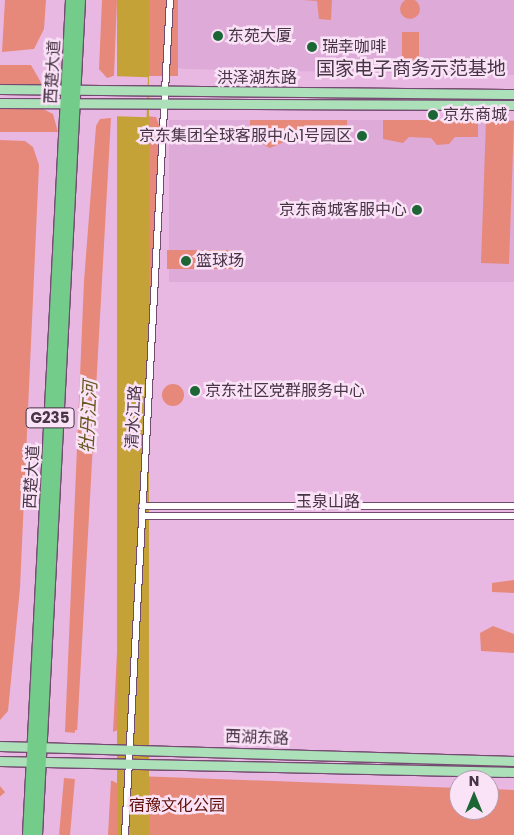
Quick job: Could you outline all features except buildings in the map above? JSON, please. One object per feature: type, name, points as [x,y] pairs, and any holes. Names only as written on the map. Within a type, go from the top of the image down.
[{"type":"highway","name":"西楚大道","points":[[71,0],[71,90]]},
{"type":"highway","name":"西楚大道","points":[[28,835],[37,747],[70,104],[80,0]]},
{"type":"highway","name":"西楚大道","points":[[36,761],[37,835]]},
{"type":"main road","name":"洪泽湖东路","points":[[0,89],[150,93],[514,94]]},
{"type":"main road","name":"洪泽湖东路","points":[[0,103],[150,106],[514,105]]},
{"type":"main road","name":"西湖东路","points":[[0,746],[514,760]]},
{"type":"main road","name":"西湖东路","points":[[0,761],[124,761],[514,772]]},
{"type":"street","name":"清水江路","points":[[125,835],[124,761],[142,516],[170,0]]},
{"type":"street","name":"玉泉山路","points":[[142,506],[514,506]]},
{"type":"street","name":"玉泉山路","points":[[142,516],[514,516]]},
{"type":"shaded area","points":[[117,0],[149,0],[149,835],[117,835]]},
{"type":"shaded area","points":[[178,0],[514,0],[514,75],[184,69],[175,67]]},
{"type":"shaded area","points":[[169,120],[514,120],[514,282],[169,282]]},
{"type":"green space","points":[[410,-1],[417,2],[420,9],[417,16],[410,19],[403,16],[400,9],[403,2]]},
{"type":"green space","points":[[5,0],[46,0],[44,29],[34,49],[2,52]]},
{"type":"green space","points":[[102,0],[117,0],[114,76],[107,78],[99,69]]},
{"type":"green space","points":[[149,0],[178,0],[178,76],[149,76]]},
{"type":"green space","points":[[303,0],[332,0],[331,20],[319,19],[317,1]]},
{"type":"green space","points":[[402,32],[419,32],[419,70],[402,70]]},
{"type":"green space","points":[[0,65],[31,65],[43,86],[0,86]]},
{"type":"green space","points":[[0,109],[43,109],[53,114],[58,132],[0,132]]},
{"type":"green space","points":[[144,116],[156,117],[161,130],[128,726],[113,732]]},
{"type":"green space","points":[[111,118],[77,733],[65,732],[84,281],[96,126],[100,119]]},
{"type":"green space","points":[[250,120],[347,120],[347,140],[328,144],[327,139],[305,133],[270,148],[250,137]]},
{"type":"green space","points":[[383,120],[478,120],[478,137],[455,137],[449,144],[437,145],[431,138],[409,137],[403,143],[383,139]]},
{"type":"green space","points":[[486,120],[514,121],[509,264],[481,263]]},
{"type":"green space","points":[[0,140],[25,141],[33,147],[39,165],[20,588],[8,711],[0,720]]},
{"type":"green space","points":[[167,250],[233,250],[233,269],[167,269]]},
{"type":"green space","points":[[173,384],[181,387],[184,395],[181,403],[173,406],[165,403],[162,395],[165,387]]},
{"type":"green space","points":[[514,580],[514,593],[492,592],[492,583]]},
{"type":"green space","points":[[493,626],[514,634],[514,653],[481,651],[480,633]]},
{"type":"green space","name":"宿豫文化公园","points":[[137,776],[449,788],[449,820],[499,820],[499,789],[514,790],[514,835],[130,835],[133,782]]},
{"type":"green space","points":[[64,778],[75,779],[70,835],[59,835]]},
{"type":"green space","points":[[111,780],[126,788],[123,835],[108,835]]},
{"type":"green space","points":[[0,786],[5,792],[0,796]]},
{"type":"pier","points":[[112,76],[148,77],[147,117],[111,116]]},
{"type":"pier","points":[[75,730],[116,732],[113,781],[72,779]]},
{"type":"place","name":"东苑大厦","points":[[218,36]]},
{"type":"place","name":"瑞幸咖啡","points":[[312,47]]},
{"type":"place","name":"京东商城","points":[[433,115]]},
{"type":"place","name":"京东集团全球客服中心1号园区","points":[[362,136]]},
{"type":"place","name":"京东商城客服中心","points":[[417,210]]},
{"type":"place","name":"篮球场","points":[[186,261]]},
{"type":"place","name":"京东社区党群服务中心","points":[[195,391]]},
{"type":"district","name":"国家电子商务示范基地","points":[[411,69]]},
{"type":"water label","name":"牡丹江河","points":[[89,417]]}]
